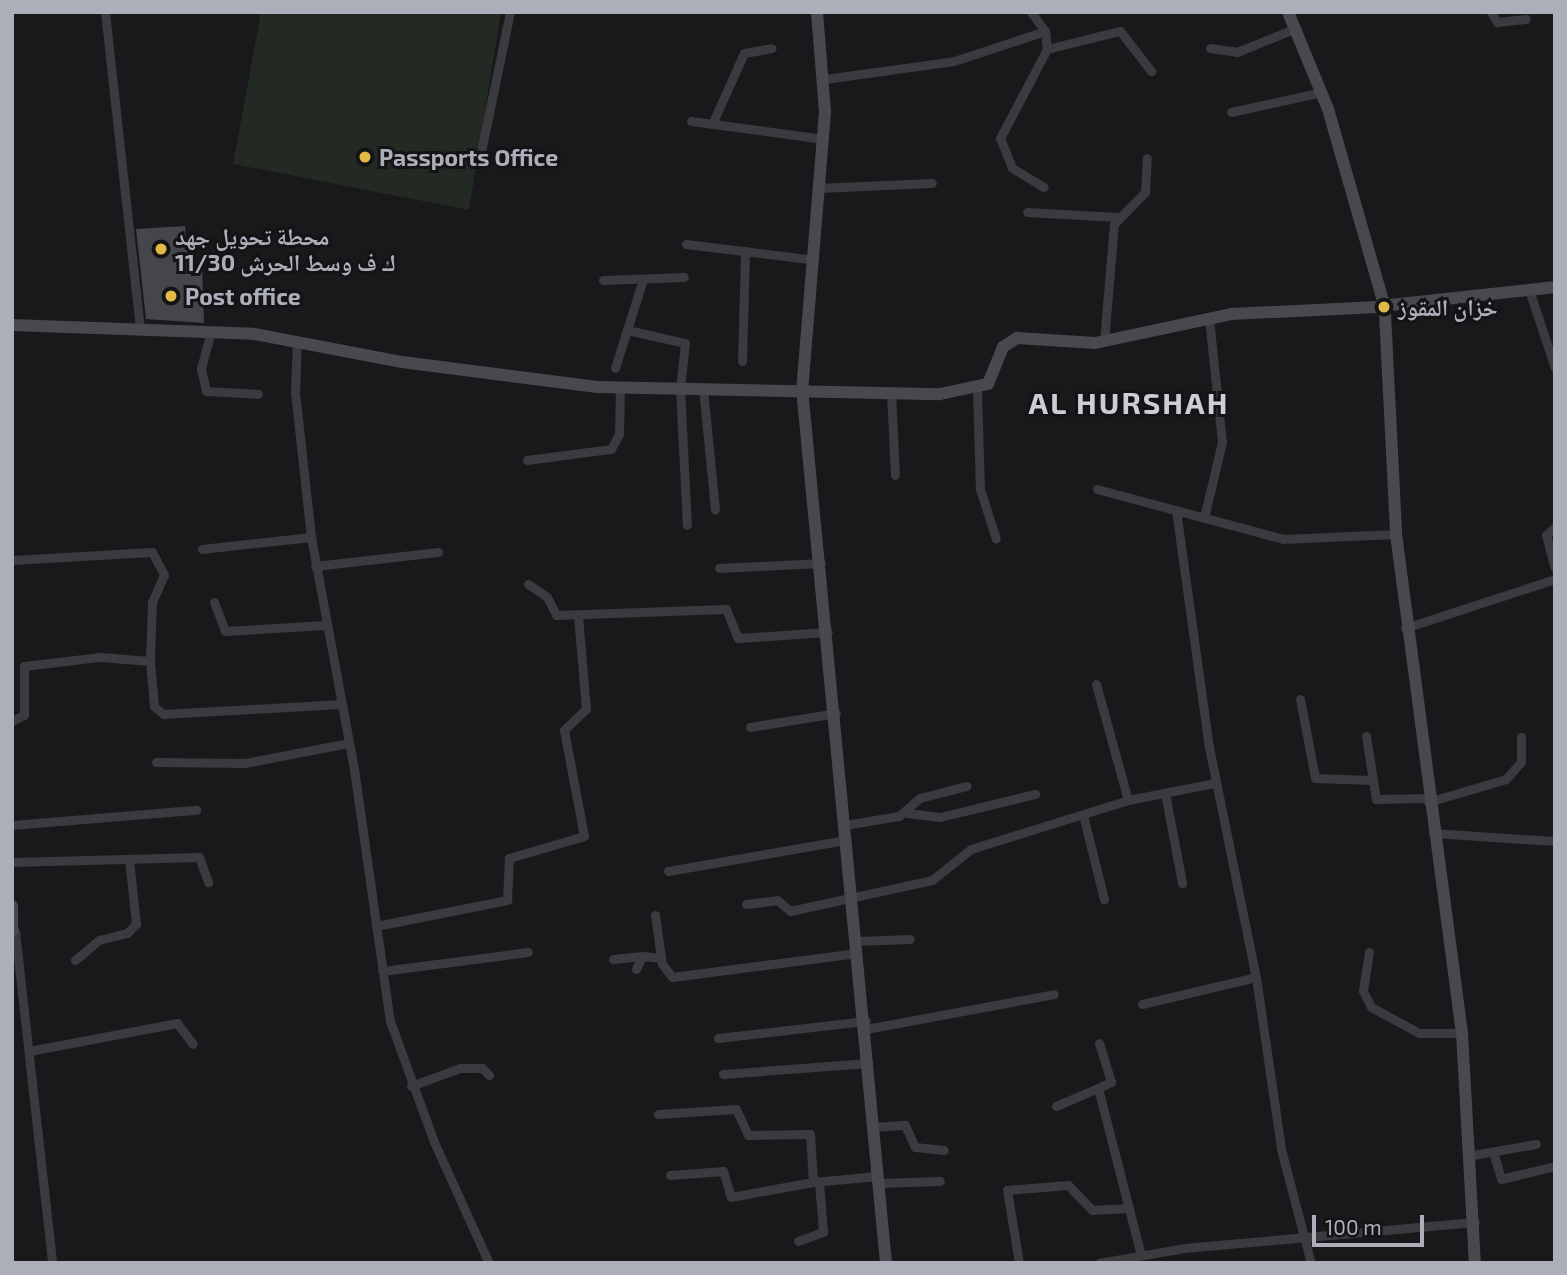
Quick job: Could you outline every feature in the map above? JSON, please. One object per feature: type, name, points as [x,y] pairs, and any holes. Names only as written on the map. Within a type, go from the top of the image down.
[{"type":"street","points":[[105,12],[141,327]]},
{"type":"street","points":[[482,147],[510,12]]},
{"type":"street","points":[[817,12],[825,79],[824,139],[809,259],[802,390],[836,713],[886,1263]]},
{"type":"street","points":[[1031,12],[1045,31],[1047,49],[1000,138],[1012,168],[1044,187]]},
{"type":"street","points":[[1288,12],[1322,92],[1384,307],[1396,534],[1427,800],[1462,1033],[1474,1258]]},
{"type":"street","points":[[1491,12],[1497,22],[1525,19]]},
{"type":"street","points":[[1210,48],[1237,52],[1296,28]]},
{"type":"street","points":[[825,79],[954,61],[1045,31]]},
{"type":"street","points":[[1047,49],[1120,32],[1151,71]]},
{"type":"street","points":[[712,124],[744,52],[772,48]]},
{"type":"street","points":[[1231,112],[1322,92]]},
{"type":"street","points":[[691,121],[824,139]]},
{"type":"street","points":[[1104,342],[1117,217],[1145,192],[1147,158]]},
{"type":"street","points":[[818,188],[932,183]]},
{"type":"street","points":[[1027,212],[1117,217]]},
{"type":"street","points":[[686,244],[809,259]]},
{"type":"street","points":[[742,361],[745,251]]},
{"type":"street","points":[[603,280],[684,277]]},
{"type":"street","points":[[615,368],[643,279]]},
{"type":"street","points":[[12,325],[211,331],[297,340],[478,373],[620,387],[891,393],[977,390],[988,384],[1012,339],[1104,342],[1209,318],[1384,307],[1555,287]]},
{"type":"street","points":[[1529,290],[1555,368]]},
{"type":"street","points":[[1205,518],[1222,442],[1209,318]]},
{"type":"street","points":[[627,330],[683,340],[680,389],[687,525]]},
{"type":"street","points":[[211,331],[201,369],[206,391],[258,394]]},
{"type":"street","points":[[297,340],[295,392],[315,566],[349,743],[395,1045],[489,1263]]},
{"type":"street","points":[[527,460],[611,449],[619,434],[620,387]]},
{"type":"street","points":[[704,389],[715,509]]},
{"type":"street","points":[[977,390],[980,489],[996,539]]},
{"type":"street","points":[[891,393],[895,475]]},
{"type":"street","points":[[1097,489],[1283,539],[1396,534]]},
{"type":"street","points":[[1176,510],[1215,783],[1256,977],[1281,1150],[1311,1263]]},
{"type":"street","points":[[1555,527],[1546,535],[1555,568]]},
{"type":"street","points":[[202,549],[311,537]]},
{"type":"street","points":[[12,560],[152,552],[164,575],[152,602],[150,660],[154,706],[163,714],[341,704]]},
{"type":"street","points":[[315,566],[438,552]]},
{"type":"street","points":[[719,568],[821,563]]},
{"type":"street","points":[[1405,628],[1555,579]]},
{"type":"street","points":[[528,584],[547,597],[556,615],[726,609],[736,638],[828,632]]},
{"type":"street","points":[[214,602],[225,631],[326,625]]},
{"type":"street","points":[[376,926],[507,900],[509,858],[584,836],[565,730],[586,709],[578,615]]},
{"type":"street","points":[[12,721],[24,715],[24,666],[100,657],[150,660]]},
{"type":"street","points":[[1096,684],[1128,800]]},
{"type":"street","points":[[1300,699],[1315,778],[1371,779]]},
{"type":"street","points":[[750,727],[836,713]]},
{"type":"street","points":[[1366,736],[1371,779],[1379,801],[1427,800],[1513,774],[1521,762],[1521,737]]},
{"type":"street","points":[[156,762],[245,763],[349,743]]},
{"type":"street","points":[[746,904],[777,901],[790,911],[851,894],[935,879],[971,849],[1128,800],[1215,783]]},
{"type":"street","points":[[906,813],[920,798],[966,786]]},
{"type":"street","points":[[1165,793],[1182,883]]},
{"type":"street","points":[[845,825],[906,813],[940,817],[1035,794]]},
{"type":"street","points":[[12,825],[196,810]]},
{"type":"street","points":[[1083,815],[1104,899]]},
{"type":"street","points":[[1433,833],[1555,841]]},
{"type":"street","points":[[668,871],[846,840]]},
{"type":"street","points":[[12,862],[199,857],[208,882]]},
{"type":"street","points":[[75,960],[99,940],[132,930],[129,860]]},
{"type":"street","points":[[12,906],[52,1263]]},
{"type":"street","points":[[655,915],[666,974],[677,977],[910,939]]},
{"type":"street","points":[[382,971],[528,952]]},
{"type":"street","points":[[1369,952],[1363,991],[1371,1007],[1419,1033],[1462,1033]]},
{"type":"street","points":[[613,959],[642,956],[661,958]]},
{"type":"street","points":[[636,970],[642,956]]},
{"type":"street","points":[[1142,1004],[1256,977]]},
{"type":"street","points":[[718,1038],[866,1025],[1054,994]]},
{"type":"street","points":[[29,1051],[177,1023],[193,1044]]},
{"type":"street","points":[[1056,1106],[1111,1082],[1100,1043]]},
{"type":"street","points":[[723,1074],[869,1063]]},
{"type":"street","points":[[411,1086],[460,1068],[482,1068],[489,1075]]},
{"type":"street","points":[[1098,1088],[1141,1255]]},
{"type":"street","points":[[659,1114],[736,1110],[748,1135],[807,1132],[813,1140],[824,1232],[798,1241]]},
{"type":"street","points":[[874,1127],[905,1125],[915,1147],[944,1150]]},
{"type":"street","points":[[1468,1156],[1536,1144]]},
{"type":"street","points":[[1493,1152],[1501,1179],[1555,1166]]},
{"type":"street","points":[[670,1175],[723,1171],[731,1197],[816,1182],[940,1181]]},
{"type":"street","points":[[1019,1263],[1007,1189],[1068,1185],[1092,1210],[1129,1208]]},
{"type":"street","points":[[1099,1263],[1141,1255],[1472,1226]]},
{"type":"shaded area","points":[[261,12],[501,12],[469,210],[233,164]]},
{"type":"building","points":[[185,226],[188,269],[202,268],[204,323],[146,319],[136,229]]},
{"type":"place","name":"Passports Office","points":[[365,157]]},
{"type":"place","name":"محطة تحويل جهد 11/30 ك ف وسط الحرش","points":[[161,249]]},
{"type":"place","name":"Post office","points":[[171,296]]},
{"type":"place","name":"خزان المقوز","points":[[1384,307]]},
{"type":"district","name":"AL HURSHAH","points":[[1129,402]]}]
